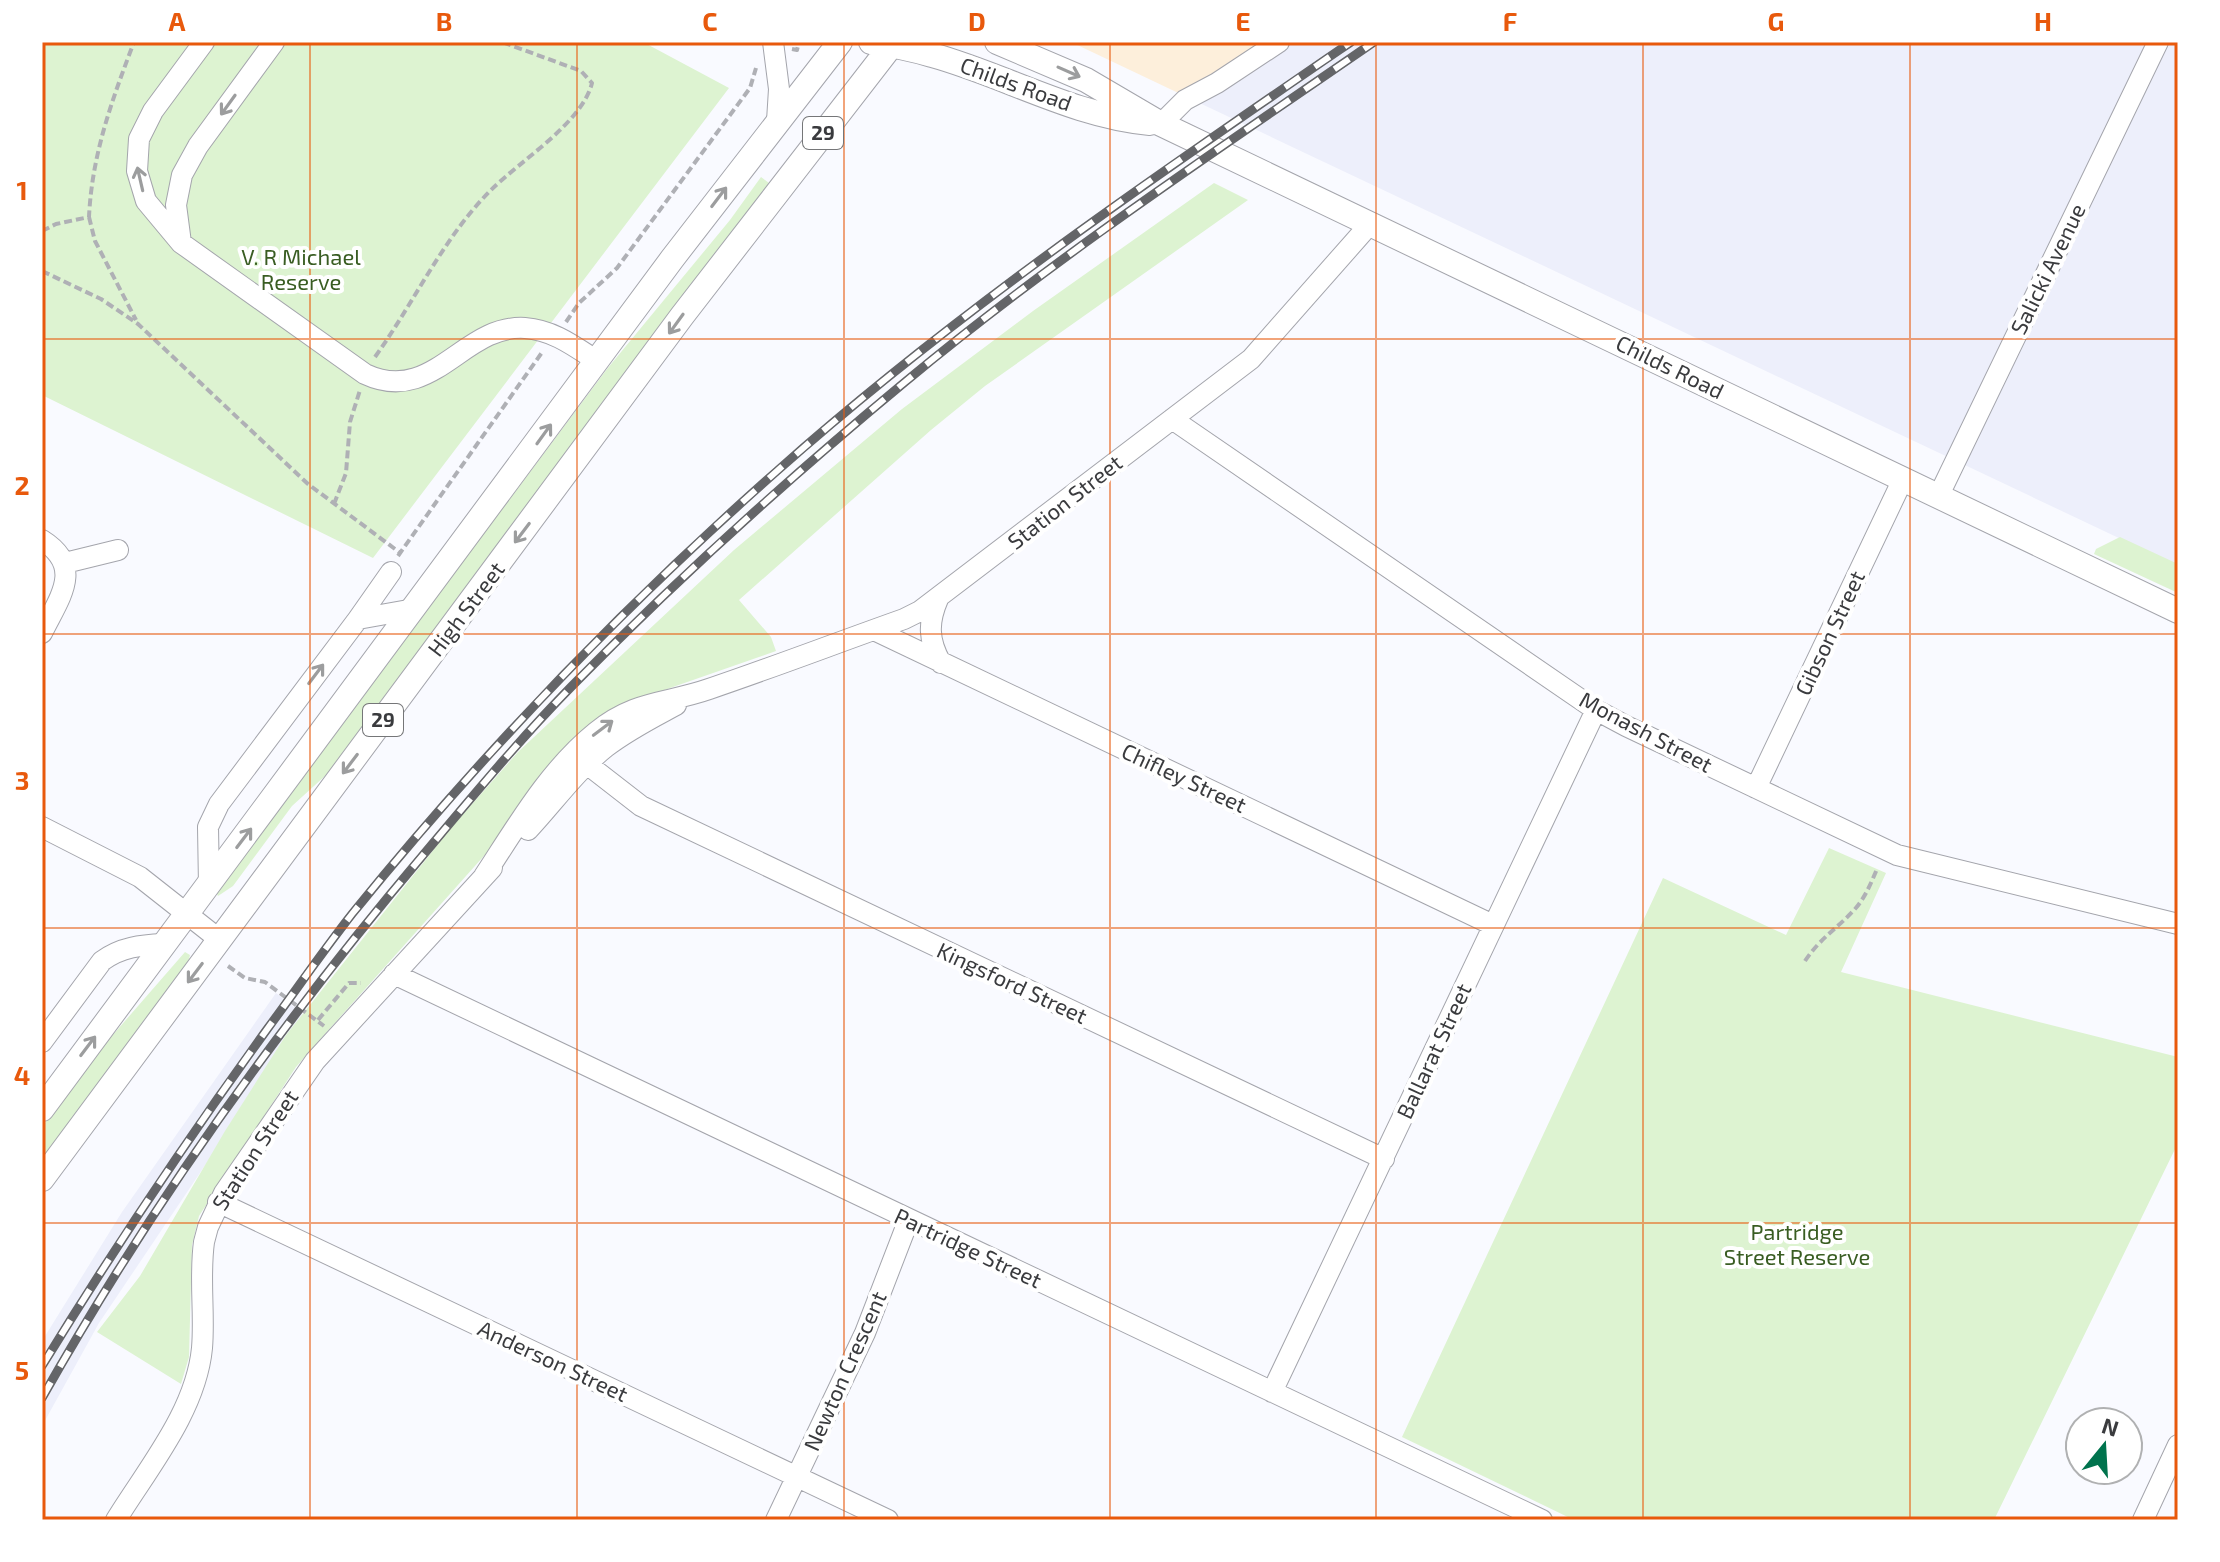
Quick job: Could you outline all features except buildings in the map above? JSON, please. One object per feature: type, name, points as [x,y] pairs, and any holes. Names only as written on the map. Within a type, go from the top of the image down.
[{"type":"main road","name":"High Street","points":[[42,1109],[597,361],[840,42]]},
{"type":"main road","name":"Childs Road","points":[[997,42],[1086,80],[1161,124],[2178,611]]},
{"type":"main road","name":"High Street","points":[[42,1179],[886,43]]},
{"type":"main road","name":"Childs Road","points":[[886,43],[945,59],[1040,95],[1123,120],[1161,124]]},
{"type":"street","points":[[204,42],[153,111],[139,139],[137,171],[146,201],[181,243],[365,374],[382,382],[420,378],[492,335],[522,328],[555,335],[597,361]]},
{"type":"street","points":[[181,243],[176,205],[182,175],[198,146],[274,42]]},
{"type":"street","points":[[1161,124],[1185,100],[1279,42]]},
{"type":"street","name":"Salicki Avenue","points":[[1939,495],[2158,42]]},
{"type":"street","points":[[773,44],[779,89],[777,121]]},
{"type":"street","name":"Station Street","points":[[116,1520],[180,1415],[196,1378],[202,1350],[202,1258],[208,1227],[218,1202],[294,1088],[336,1036],[484,876],[545,786],[579,764],[596,732],[637,707],[701,692],[874,630],[912,615],[938,599],[1266,344],[1370,224]]},
{"type":"street","name":"Monash Street","points":[[1172,419],[1596,710],[1897,855],[2178,924]]},
{"type":"street","name":"Gibson Street","points":[[1756,788],[1903,479]]},
{"type":"street","points":[[42,540],[65,563],[64,587],[42,633]]},
{"type":"street","points":[[65,563],[118,550]]},
{"type":"street","points":[[209,886],[208,827],[212,815],[391,572]]},
{"type":"street","points":[[938,599],[930,627],[934,650],[941,663]]},
{"type":"street","name":"High Street","points":[[358,619],[414,609]]},
{"type":"street","name":"Chifley Street","points":[[874,630],[1493,925]]},
{"type":"street","name":"Ballarat Street","points":[[1272,1392],[1596,710]]},
{"type":"street","name":"Kingsford Street","points":[[579,764],[641,806],[1384,1159]]},
{"type":"street","points":[[42,827],[126,868],[187,913],[215,946]]},
{"type":"street","points":[[42,1042],[102,961],[114,952],[134,946],[164,944]]},
{"type":"street","name":"Partridge Street","points":[[394,974],[1542,1520]]},
{"type":"street","name":"Anderson Street","points":[[218,1202],[888,1520]]},
{"type":"street","name":"Newton Crescent","points":[[776,1520],[865,1333],[909,1219]]},
{"type":"street","points":[[2143,1520],[2178,1445]]},
{"type":"path","points":[[134,42],[109,106],[95,157],[89,217],[95,241],[138,324]]},
{"type":"path","points":[[334,504],[346,473],[350,422],[365,374],[413,295],[470,213],[522,161],[570,121],[589,94],[592,83],[581,71],[502,42]]},
{"type":"path","points":[[391,572],[399,552],[555,335],[579,303],[617,268],[750,88],[759,59],[759,45],[773,44],[797,50],[799,42]]},
{"type":"path","points":[[42,231],[56,224],[89,217]]},
{"type":"path","points":[[42,271],[101,299],[138,324],[269,449],[334,504],[399,552]]},
{"type":"path","points":[[1805,961],[1826,933],[1854,910],[1877,869]]},
{"type":"path","points":[[215,946],[245,978],[265,982],[336,1036]]},
{"type":"path","points":[[318,1020],[349,983],[362,983],[376,993]]},
{"type":"shaded area","points":[[1071,42],[1291,42],[1221,90],[1191,99]]},
{"type":"shaded area","points":[[1292,42],[2178,42],[2178,566],[1191,99],[1221,90]]},
{"type":"shaded area","points":[[276,993],[303,1014],[286,1035],[212,1155],[99,1323],[42,1426],[42,1341],[122,1212]]},
{"type":"green space","name":"V. R Michael Reserve","points":[[42,42],[643,42],[729,88],[373,558],[42,395]]},
{"type":"green space","points":[[761,177],[769,183],[336,766],[292,806],[233,886],[218,896],[216,892],[607,369],[730,220]]},
{"type":"green space","points":[[1214,183],[1248,200],[985,386],[739,600],[771,637],[776,651],[650,695],[491,848],[296,1067],[199,1216],[192,1245],[189,1357],[181,1384],[97,1332],[140,1276],[225,1131],[286,1035],[451,828],[518,752],[734,550],[902,409],[1033,311]]},
{"type":"green space","points":[[2120,537],[2178,564],[2178,593],[2094,554],[2096,549]]},
{"type":"green space","name":"Partridge Street Reserve","points":[[1829,848],[1886,873],[1841,972],[2178,1057],[2178,1143],[1994,1520],[1574,1520],[1402,1437],[1663,878],[1786,935]]},
{"type":"green space","points":[[185,952],[190,955],[188,963],[42,1162],[42,1127],[98,1052]]},
{"type":"railway","points":[[42,1366],[180,1153],[341,928],[502,740],[609,629],[720,522],[914,356],[1130,195],[1351,42]]},
{"type":"railway","points":[[42,1398],[173,1186],[269,1050],[424,854],[514,748],[571,687],[776,492],[961,336],[1136,206],[1374,42]]}]
